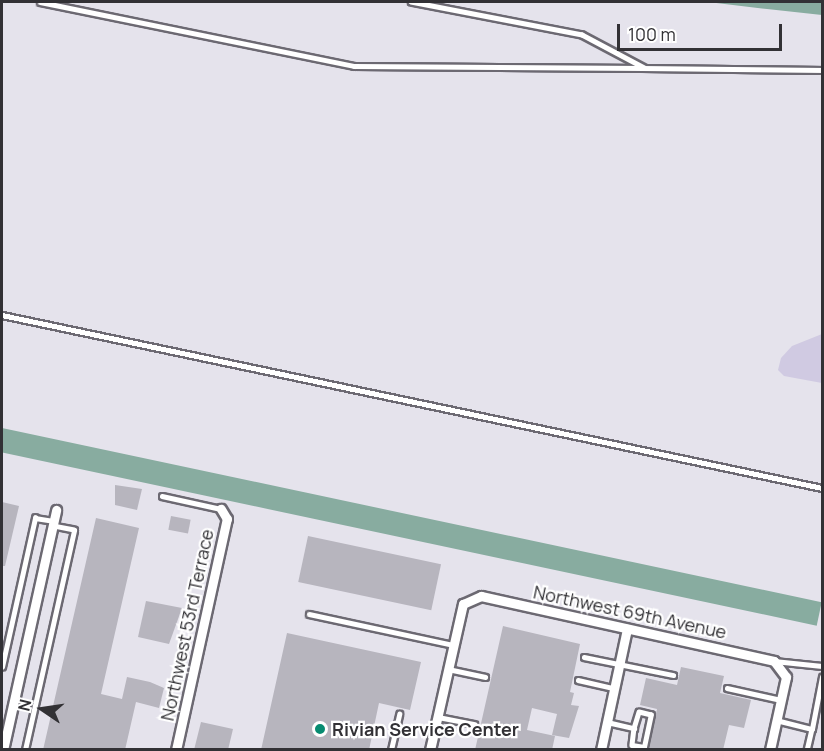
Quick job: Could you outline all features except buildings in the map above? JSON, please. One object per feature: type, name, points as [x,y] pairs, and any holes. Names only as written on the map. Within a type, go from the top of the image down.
[{"type":"street","name":"Northwest 53rd Terrace","points":[[176,750],[227,519],[221,509]]},
{"type":"street","points":[[3,750],[56,510]]},
{"type":"street","name":"Northwest 69th Avenue","points":[[454,645],[463,604],[469,598],[481,596],[774,661],[782,667],[786,676],[781,700]]},
{"type":"street","points":[[601,750],[627,629]]},
{"type":"street","points":[[431,749],[454,645]]},
{"type":"street","points":[[770,750],[781,700]]},
{"type":"lane","points":[[40,2],[354,66],[822,70]]},
{"type":"lane","points":[[411,2],[582,35],[644,68]]},
{"type":"lane","points":[[2,315],[822,488]]},
{"type":"lane","points":[[162,496],[221,509]]},
{"type":"lane","points":[[2,667],[35,518],[75,530],[25,750]]},
{"type":"lane","points":[[309,614],[454,645]]},
{"type":"lane","points":[[584,657],[673,675]]},
{"type":"lane","points":[[774,661],[822,666]]},
{"type":"lane","points":[[448,669],[485,677]]},
{"type":"lane","points":[[807,750],[822,678]]},
{"type":"lane","points":[[578,680],[614,688]]},
{"type":"lane","points":[[727,688],[781,700]]},
{"type":"lane","points":[[639,712],[651,715],[644,747],[632,745],[634,728],[639,712]]},
{"type":"lane","points":[[390,750],[399,714]]},
{"type":"lane","points":[[438,717],[474,724]]},
{"type":"lane","points":[[776,720],[812,729]]},
{"type":"lane","points":[[607,722],[634,728]]},
{"type":"shaded area","points":[[708,2],[822,2],[822,15],[767,9]]},
{"type":"shaded area","points":[[822,334],[822,383],[784,376],[778,370],[781,358],[792,346]]},
{"type":"shaded area","points":[[2,428],[822,602],[817,626],[2,453]]},
{"type":"place","name":"Rivian Service Center","points":[[320,729]]}]
